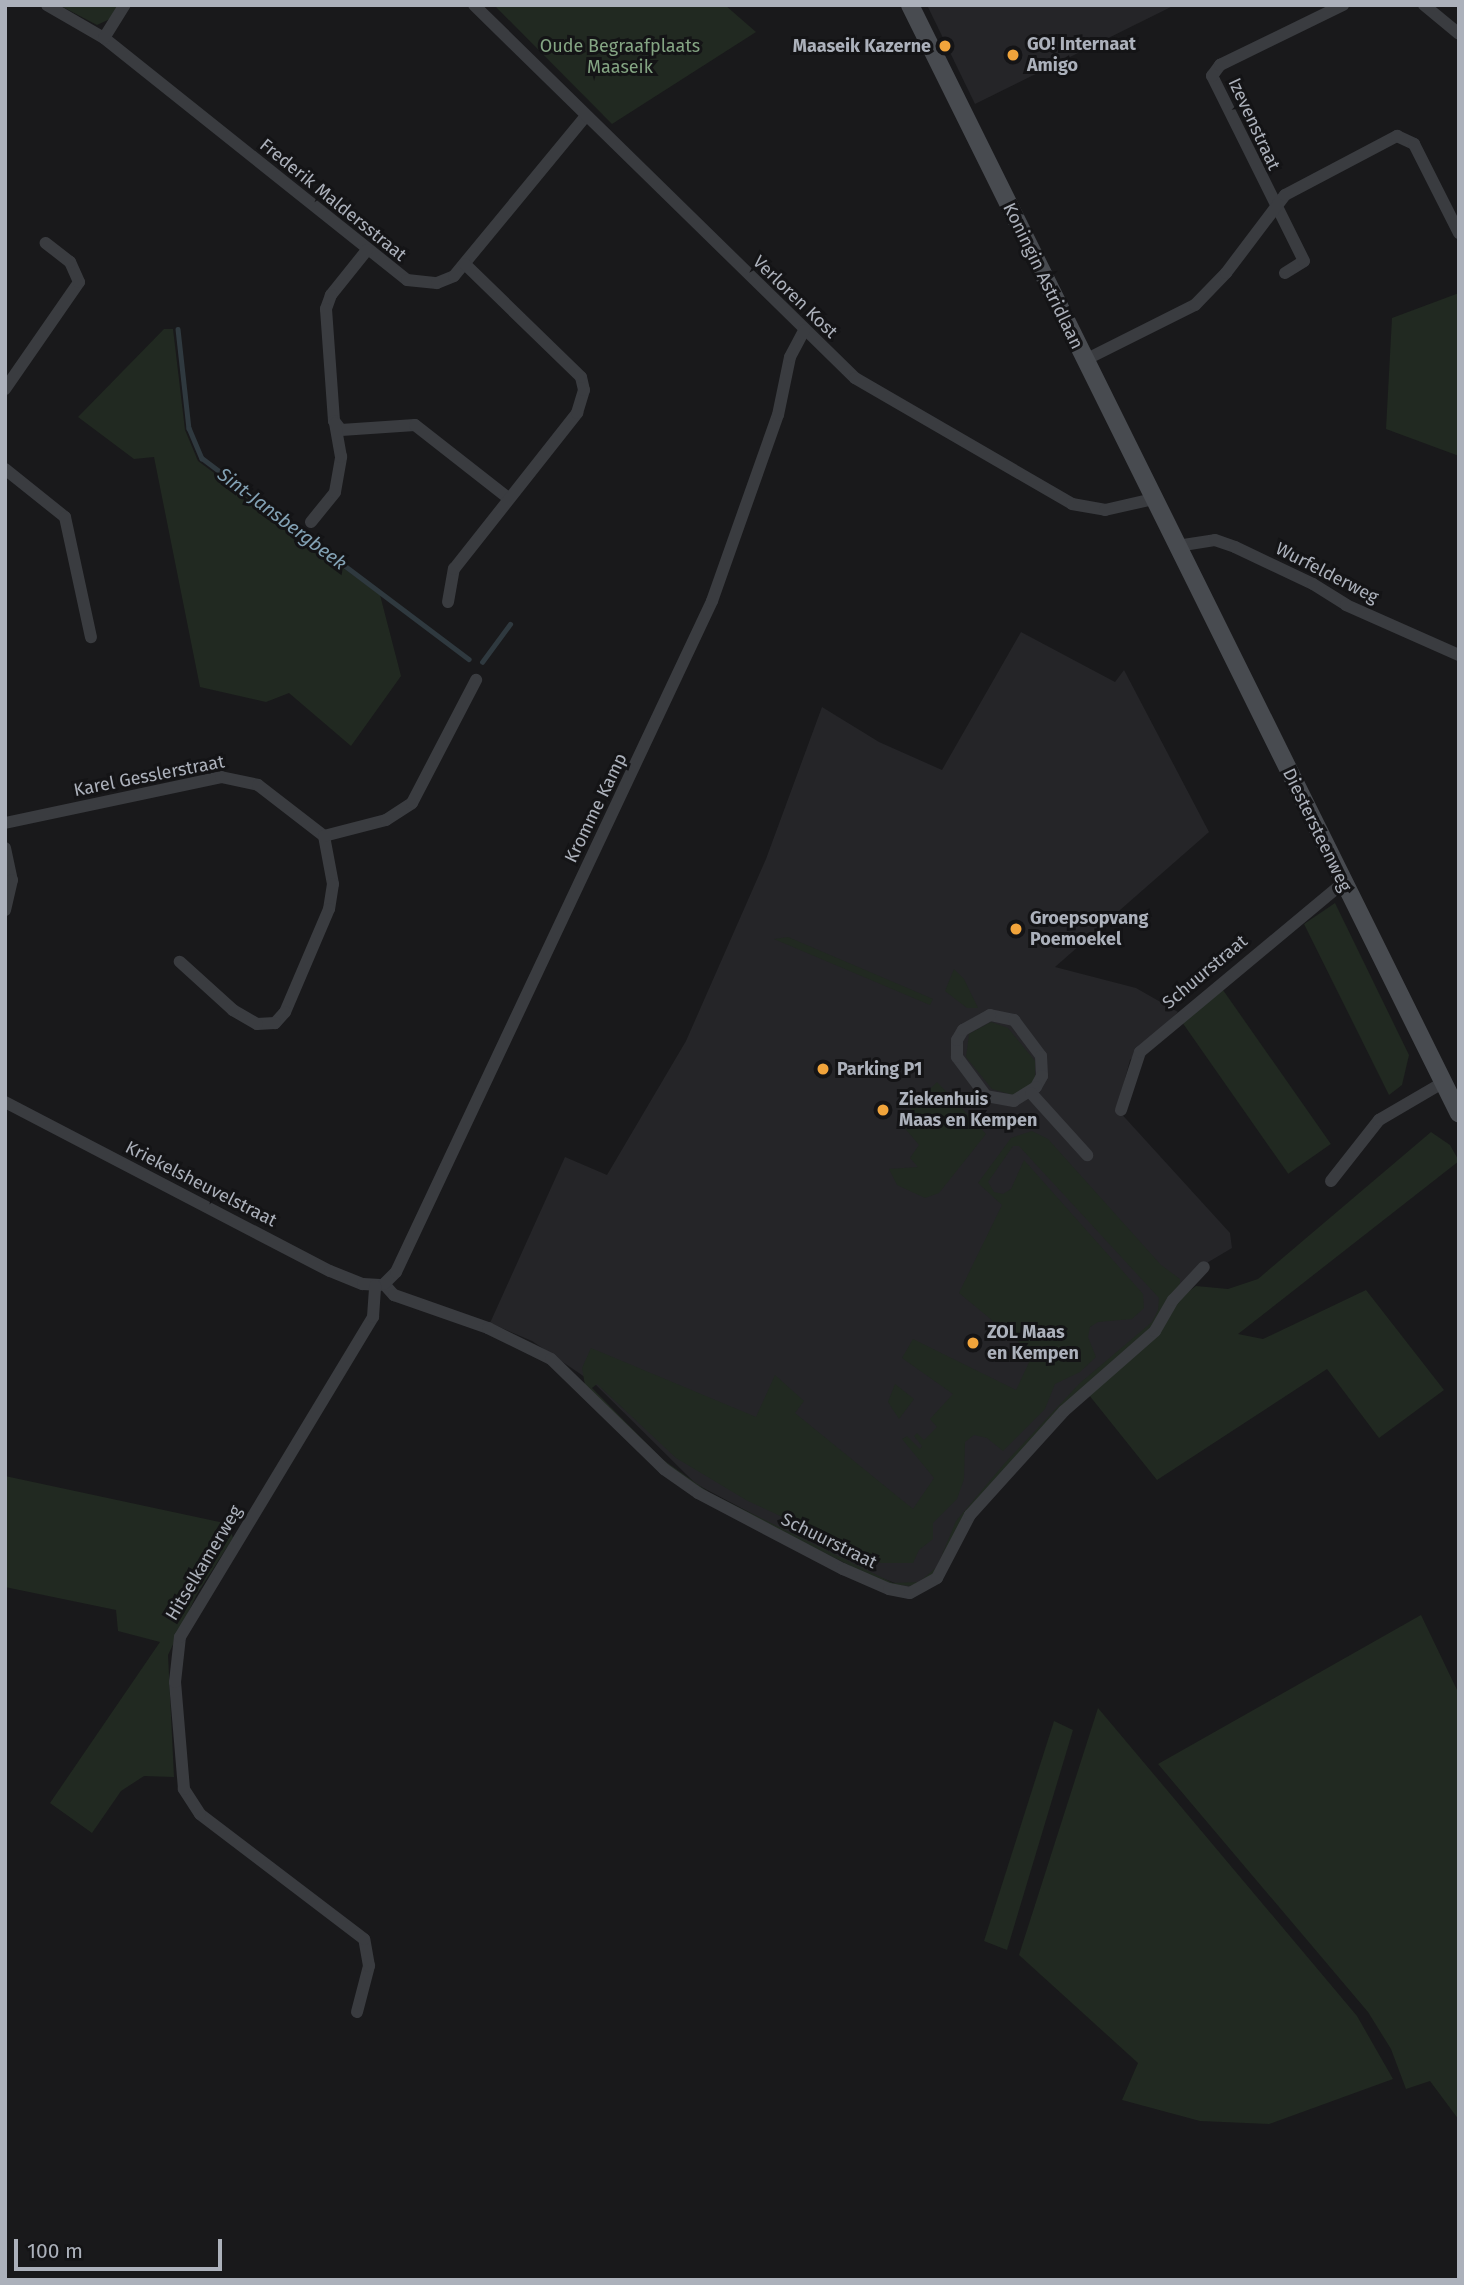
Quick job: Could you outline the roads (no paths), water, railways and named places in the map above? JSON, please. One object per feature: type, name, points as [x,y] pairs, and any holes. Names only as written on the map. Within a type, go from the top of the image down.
[{"type":"main road","name":"Koningin Astridlaan","points":[[910,5],[1177,546]]},
{"type":"main road","name":"Diestersteenweg","points":[[1177,546],[1459,1114]]},
{"type":"street","name":"Frederik Maldersstraat","points":[[47,5],[104,38],[407,280],[437,283],[454,276],[586,116]]},
{"type":"street","points":[[104,38],[125,5]]},
{"type":"street","name":"Verloren Kost","points":[[474,5],[855,379],[1072,504],[1105,510],[1153,499]]},
{"type":"street","name":"Izevenstraat","points":[[1285,273],[1304,261],[1274,209],[1212,76],[1220,65],[1343,5]]},
{"type":"street","points":[[1424,5],[1459,34]]},
{"type":"street","name":"Izevenstraat","points":[[1085,360],[1195,305],[1226,273],[1274,209],[1298,185],[1397,136],[1414,144],[1459,233]]},
{"type":"street","points":[[5,389],[79,282],[70,262],[46,243]]},
{"type":"street","points":[[311,522],[335,492],[341,457],[334,421],[327,309],[331,295],[367,250]]},
{"type":"street","points":[[448,602],[454,569],[577,413],[584,390],[581,377],[465,264]]},
{"type":"street","name":"Kromme Kamp","points":[[379,1285],[396,1272],[712,601],[778,415],[790,357],[804,331]]},
{"type":"street","points":[[334,421],[341,430],[415,425],[508,498]]},
{"type":"street","points":[[5,469],[65,517],[91,638]]},
{"type":"street","name":"Wurfelderweg","points":[[1177,546],[1215,540],[1235,547],[1313,584],[1346,605],[1459,655]]},
{"type":"street","points":[[180,962],[233,1010],[257,1024],[275,1023],[285,1012],[330,909],[333,884],[324,836],[386,820],[412,803],[476,680]]},
{"type":"street","name":"Karel Gesslerstraat","points":[[5,823],[231,777],[258,785],[324,836]]},
{"type":"street","points":[[5,848],[12,880],[5,910]]},
{"type":"street","name":"Schuurstraat","points":[[1121,1110],[1140,1052],[1343,883]]},
{"type":"street","points":[[997,1014],[1019,1025],[1043,1062],[1042,1076],[1031,1093],[1006,1102],[981,1091],[957,1057],[957,1040],[968,1024],[997,1014]]},
{"type":"street","points":[[1331,1181],[1380,1120],[1444,1083]]},
{"type":"street","points":[[1031,1093],[1087,1155]]},
{"type":"street","name":"Kriekelsheuvelstraat","points":[[5,1102],[330,1270],[379,1285]]},
{"type":"street","name":"Schuurstraat","points":[[379,1285],[394,1295],[539,1351],[567,1372],[664,1469],[698,1493],[843,1569],[889,1589],[910,1592],[937,1578],[970,1515],[1064,1411],[1155,1331],[1204,1267]]},
{"type":"street","name":"Hitselkamerweg","points":[[357,2012],[369,1966],[364,1939],[200,1814],[184,1788],[175,1682],[180,1637],[373,1317],[379,1285]]},
{"type":"waterway","name":"Sint-Jansbergbeek","points":[[178,329],[189,428],[202,458],[469,659]]},
{"type":"waterway","name":"Sint-Jansbergbeek","points":[[482,662],[510,624]]},
{"type":"place","name":"Maaseik Kazerne","points":[[945,46]]},
{"type":"place","name":"GO! Internaat Amigo","points":[[1013,55]]},
{"type":"place","name":"Groepsopvang Poemoekel","points":[[1016,929]]},
{"type":"place","name":"Parking P1","points":[[823,1069]]},
{"type":"place","name":"Ziekenhuis Maas en Kempen","points":[[883,1110]]},
{"type":"place","name":"ZOL Maas en Kempen","points":[[973,1343]]},
{"type":"park label","name":"Oude Begraafplaats Maaseik","points":[[620,57]]}]
